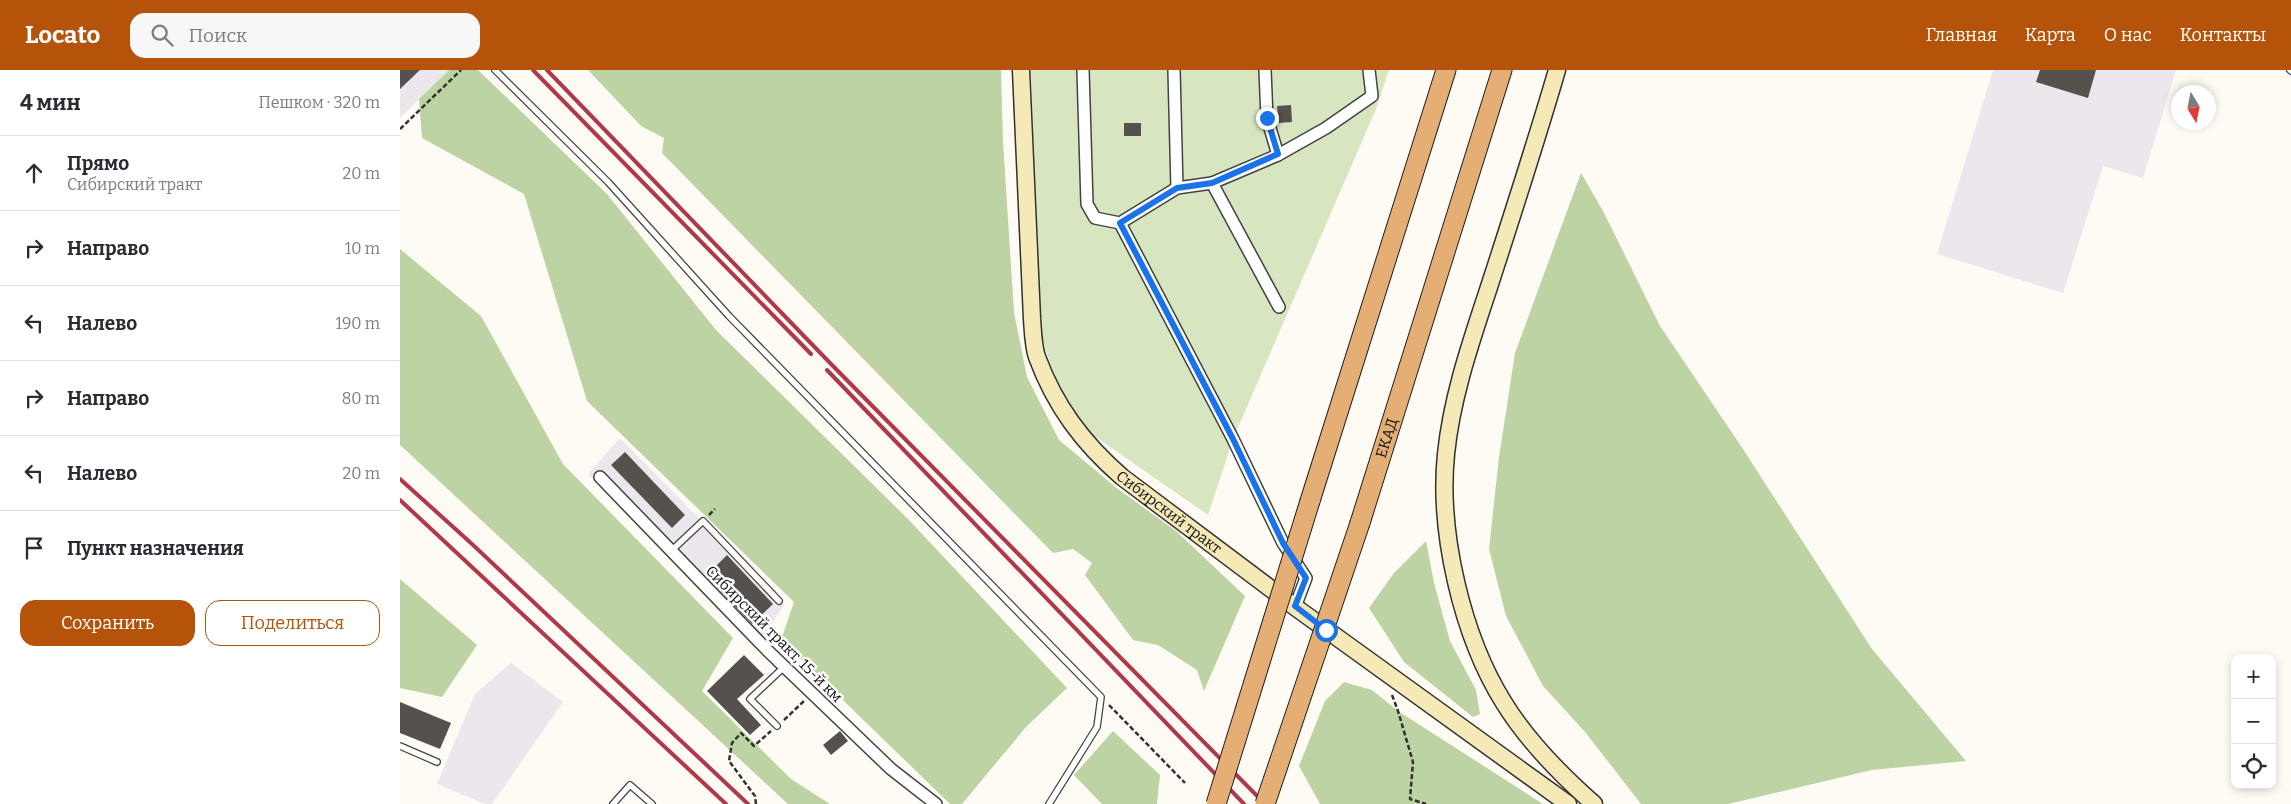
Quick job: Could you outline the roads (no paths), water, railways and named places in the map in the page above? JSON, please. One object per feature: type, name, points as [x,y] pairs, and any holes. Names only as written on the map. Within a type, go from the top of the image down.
[{"type":"highway","points":[[1216,804],[1446,70]]},
{"type":"highway","name":"ЕКАД","points":[[1264,804],[1360,523],[1502,70]]},
{"type":"main road","name":"Сибирский тракт","points":[[1021,70],[1032,319],[1036,355],[1054,395],[1074,428],[1103,460],[1295,606],[1568,804]]},
{"type":"main road","points":[[1557,70],[1467,356],[1454,408],[1446,453],[1444,501],[1450,550],[1469,628],[1479,654],[1504,703],[1528,735],[1554,765],[1594,804]]},
{"type":"street","points":[[1083,70],[1088,204],[1095,218],[1120,223],[1177,188],[1212,183],[1278,154],[1326,128],[1372,96],[1369,70]]},
{"type":"street","points":[[1174,70],[1177,188]]},
{"type":"street","points":[[1265,70],[1267,118],[1278,154]]},
{"type":"street","points":[[1212,183],[1279,308]]},
{"type":"street","points":[[1120,223],[1233,439],[1283,543],[1306,578],[1295,606]]},
{"type":"street","name":"Сибирский тракт, 15-й км","points":[[600,477],[784,667],[891,770],[936,804]]},
{"type":"lane","points":[[495,70],[608,182],[728,316],[1101,697],[1097,727],[1049,804]]},
{"type":"lane","points":[[671,551],[703,521],[779,601]]},
{"type":"lane","points":[[777,726],[750,699],[784,667]]},
{"type":"lane","points":[[400,746],[438,762]]},
{"type":"lane","points":[[613,804],[630,785],[652,804]]},
{"type":"railway","points":[[533,70],[811,354]]},
{"type":"railway","points":[[547,70],[831,364],[1265,804]]},
{"type":"railway","points":[[827,370],[1244,804]]},
{"type":"railway","points":[[400,479],[472,544],[748,804]]},
{"type":"railway","points":[[400,500],[726,804]]}]
